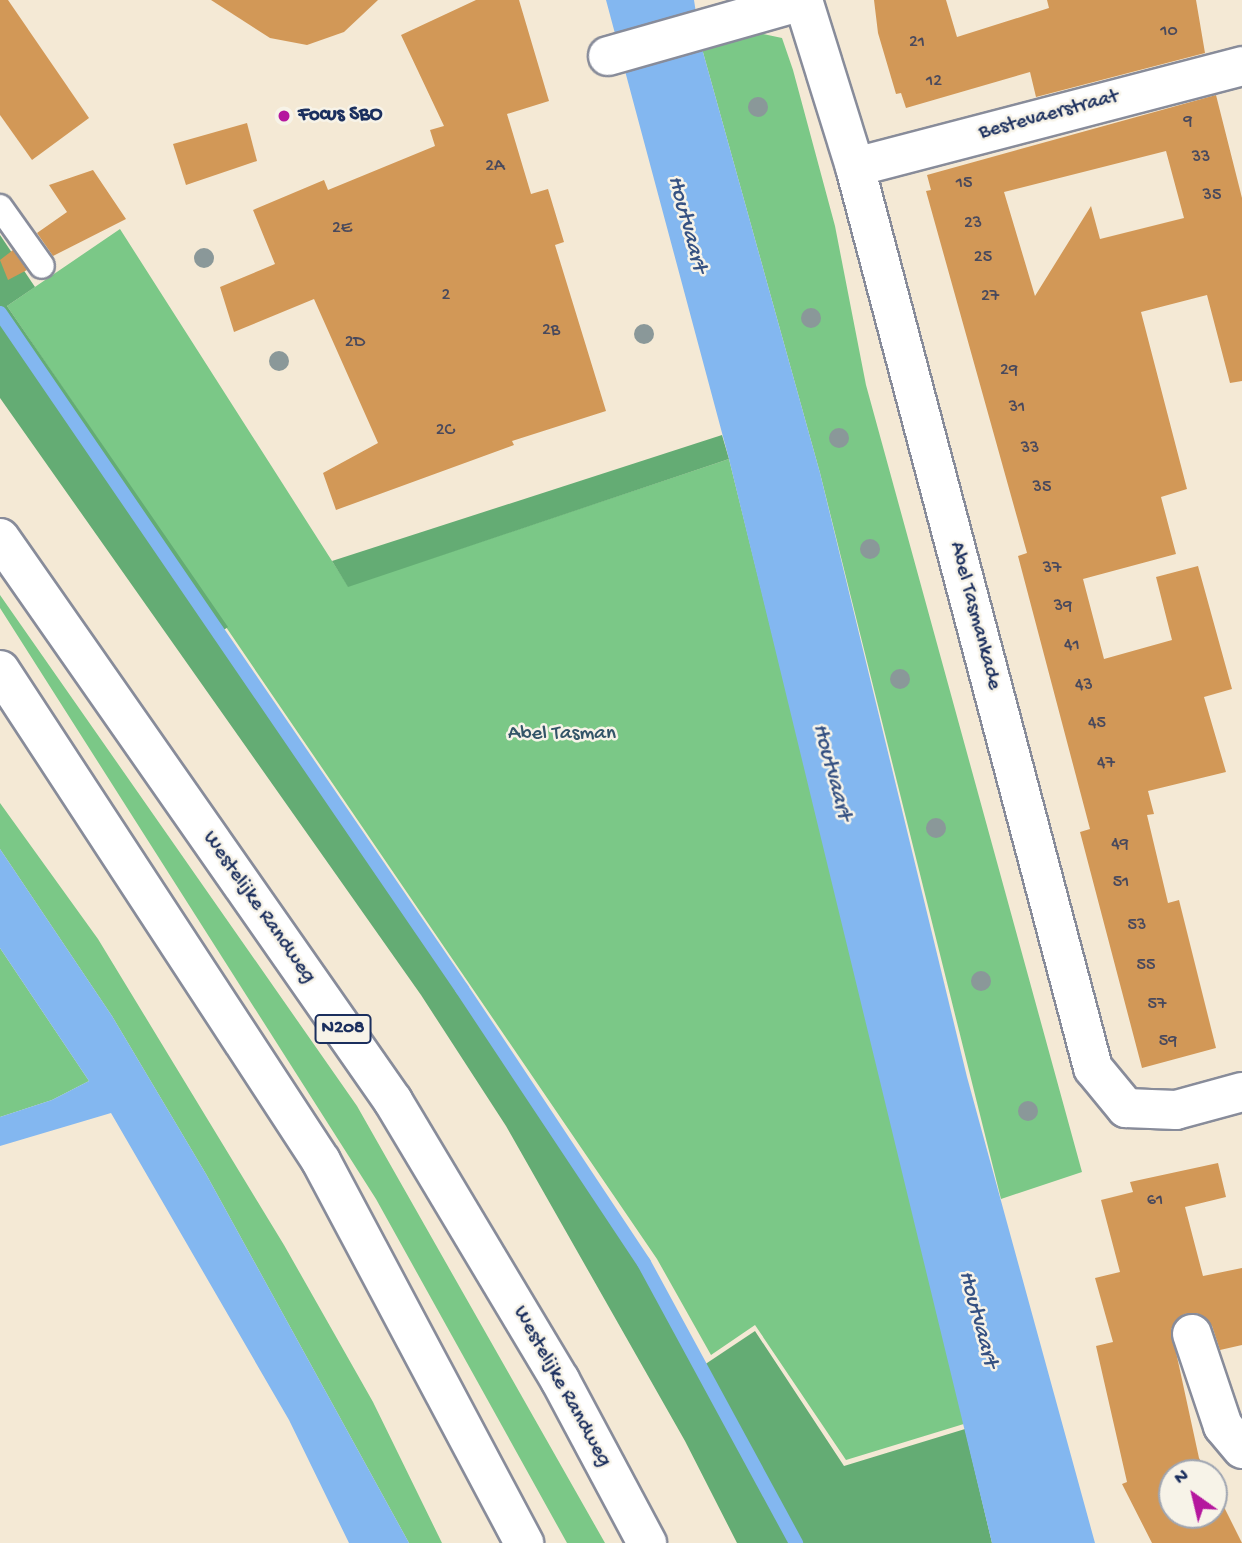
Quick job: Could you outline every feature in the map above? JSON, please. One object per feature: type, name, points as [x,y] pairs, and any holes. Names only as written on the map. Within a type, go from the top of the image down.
[{"type":"main road","name":"Abel Tasmankade","points":[[608,56],[803,1],[855,167],[1093,1068],[1126,1108],[1176,1110],[1242,1092]]},
{"type":"main road","name":"Bestevaerstraat","points":[[855,167],[1242,66]]},
{"type":"main road","name":"Westelijke Randweg","points":[[0,538],[393,1101],[561,1380],[647,1543]]},
{"type":"main road","points":[[0,670],[321,1161],[524,1543]]},
{"type":"main road","points":[[1192,1334],[1223,1426],[1242,1449]]},
{"type":"lane","points":[[0,207],[42,266]]},
{"type":"green space","points":[[750,31],[782,38],[793,70],[835,226],[866,385],[1082,1172],[1001,1199],[820,473],[701,45]]},
{"type":"green space","name":"Abel Tasman","points":[[120,229],[348,586],[729,459],[967,1423],[846,1460],[755,1325],[711,1355],[657,1259],[7,306]]},
{"type":"green space","points":[[0,235],[35,287],[7,306],[228,627],[215,636],[447,973],[704,1365],[755,1331],[844,1466],[965,1429],[992,1543],[737,1543],[685,1441],[506,1126],[421,995],[0,398]]},
{"type":"green space","points":[[722,435],[729,459],[348,587],[332,561]]},
{"type":"green space","points":[[0,595],[357,1106],[605,1543],[567,1543],[376,1199],[0,608]]},
{"type":"green space","points":[[0,803],[98,939],[284,1245],[373,1402],[442,1543],[409,1543],[206,1174],[112,1016],[0,849]]},
{"type":"green space","points":[[0,948],[89,1081],[52,1100],[0,1117]]},
{"type":"water","name":"Houtvaart","points":[[606,0],[694,0],[701,45],[820,473],[967,1077],[1095,1543],[992,1543],[729,459]]},
{"type":"water","points":[[0,849],[112,1016],[206,1174],[409,1543],[349,1543],[289,1420],[111,1113],[0,1146],[0,1117],[52,1100],[89,1081],[0,948]]},
{"type":"building","points":[[0,0],[8,0],[89,118],[32,160],[0,115]]},
{"type":"building","points":[[211,0],[378,0],[344,32],[307,45],[270,38]]},
{"type":"building","points":[[476,0],[519,0],[549,101],[507,114],[531,194],[548,189],[564,242],[555,245],[606,411],[512,441],[514,445],[336,510],[323,473],[378,443],[314,299],[234,332],[220,287],[275,264],[253,210],[324,180],[328,190],[435,146],[430,130],[444,126],[401,35]]},
{"type":"building","points":[[874,0],[946,0],[957,37],[1049,8],[1047,0],[1196,0],[1205,53],[1036,97],[1030,72],[906,108],[901,93],[896,94],[878,33]]},
{"type":"building","points":[[1216,95],[1242,198],[1242,381],[1230,383],[1207,295],[1141,312],[1187,489],[1161,497],[1176,554],[1083,579],[1104,659],[1172,640],[1156,577],[1198,566],[1232,689],[1204,697],[1226,772],[1148,791],[1154,814],[1147,815],[1168,903],[1179,900],[1216,1048],[1142,1068],[1080,832],[1090,829],[1018,556],[1027,553],[926,191],[931,190],[927,175]],"holes":[[[1166,151],[1184,218],[1100,239],[1091,206],[1035,296],[1004,192]]]},
{"type":"building","points":[[247,123],[257,161],[186,185],[173,144]]},
{"type":"building","points":[[93,170],[126,219],[53,256],[37,233],[67,212],[49,185]]},
{"type":"building","points":[[13,250],[27,270],[8,280],[0,260]]},
{"type":"building","points":[[1218,1163],[1226,1197],[1185,1207],[1203,1276],[1242,1268],[1242,1345],[1220,1350],[1212,1326],[1197,1313],[1184,1314],[1171,1329],[1200,1459],[1158,1459],[1158,1529],[1228,1529],[1228,1515],[1242,1543],[1152,1543],[1122,1484],[1127,1482],[1096,1346],[1113,1342],[1095,1278],[1120,1272],[1101,1200],[1133,1192],[1130,1182]]},
{"type":"waterway","points":[[0,313],[462,989],[644,1263],[796,1543]]},
{"type":"place","name":"Focus SBO","points":[[284,116]]}]
